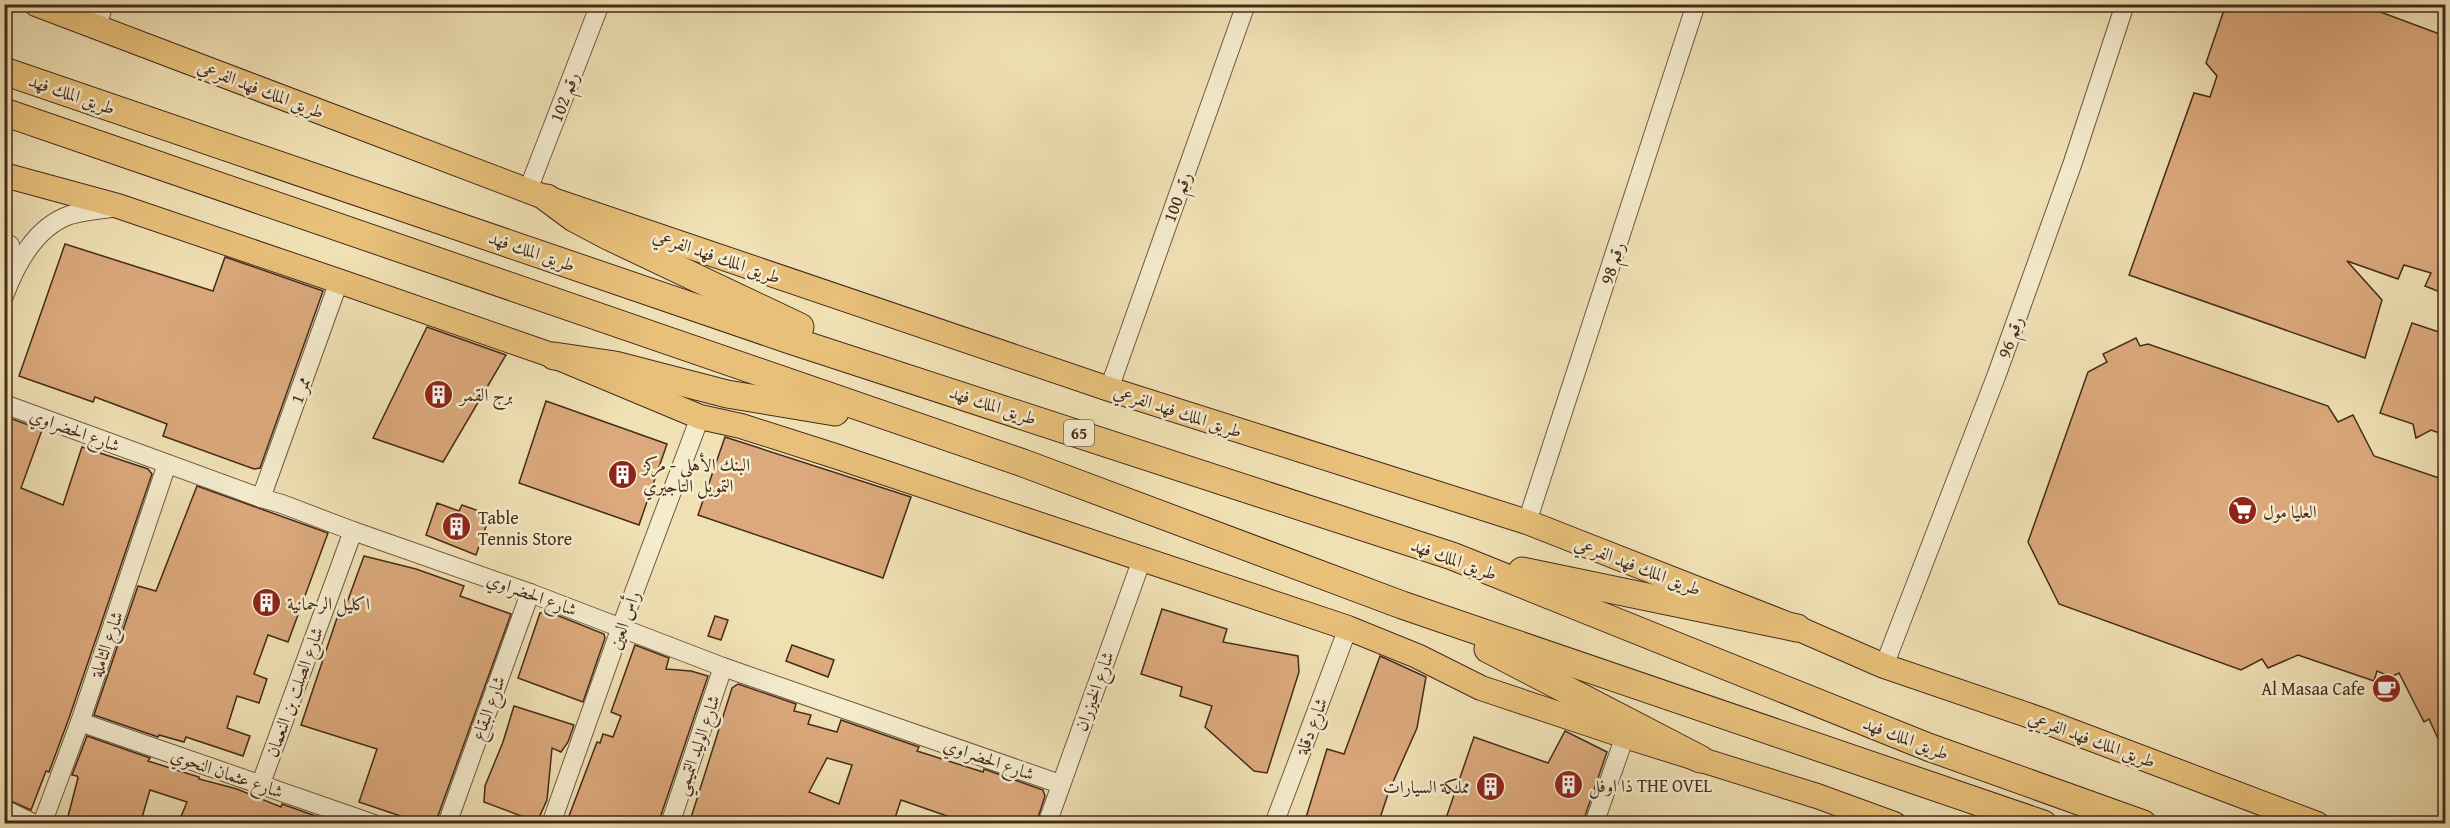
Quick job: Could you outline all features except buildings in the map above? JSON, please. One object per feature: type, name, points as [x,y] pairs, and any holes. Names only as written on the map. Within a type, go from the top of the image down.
[{"type":"highway","name":"طريق الملك فهد","points":[[4,71],[818,348],[1452,556],[1928,747],[2143,824]]},
{"type":"highway","name":"طريق الملك فهد","points":[[4,112],[1023,463],[1402,605],[2043,824]]},
{"type":"highway","points":[[537,194],[574,218],[608,236],[807,331],[818,348]]},
{"type":"highway","points":[[554,356],[615,365],[754,399],[907,423]]},
{"type":"highway","points":[[1452,556],[1797,628]]},
{"type":"highway","points":[[1402,605],[1700,759]]},
{"type":"main road","name":"طريق الملك فهد الفرعي","points":[[48,6],[100,15],[537,194],[1109,389],[1527,522],[1797,628],[1884,666],[2039,719],[2317,824]]},
{"type":"main road","points":[[4,176],[118,206],[339,281],[554,356],[700,417],[741,426],[835,456],[1348,628],[1417,656],[1481,688],[1624,736],[1817,796],[1894,824]]},
{"type":"street","name":"رقم 102","points":[[537,194],[600,4]]},
{"type":"street","name":"رقم 100","points":[[1109,389],[1246,4]]},
{"type":"street","name":"رقم 98","points":[[1527,522],[1696,4]]},
{"type":"street","name":"رقم 96","points":[[1884,666],[2001,363],[2072,165],[2125,4]]},
{"type":"street","points":[[4,296],[15,268],[47,226],[70,215],[118,206]]},
{"type":"street","points":[[4,241],[10,245],[15,268]]},
{"type":"street","name":"ممر 1","points":[[261,498],[339,281]]},
{"type":"street","name":"شارع الحضراوي","points":[[4,404],[352,531],[530,593],[723,667],[1060,784]]},
{"type":"street","name":"رأس العين","points":[[551,824],[621,627],[700,417]]},
{"type":"street","name":"شارع الثاملة","points":[[42,824],[80,722],[167,464]]},
{"type":"street","name":"شارع الصلت بن النعمان","points":[[260,786],[352,531]]},
{"type":"street","name":"شارع الخيزران","points":[[1047,824],[1142,559]]},
{"type":"street","name":"شارع البقاع","points":[[447,824],[530,593]]},
{"type":"street","name":"شارع دقلة","points":[[1274,824],[1348,628]]},
{"type":"street","name":"شارع الوليد التميمي","points":[[670,824],[723,667]]},
{"type":"street","name":"شارع عثمان النحوي","points":[[80,722],[374,824]]},
{"type":"street","points":[[1594,824],[1624,736]]},
{"type":"street","points":[[4,809],[35,824]]},
{"type":"place","name":"برج القمر","points":[[439,394]]},
{"type":"place","name":"البنك الأهلي - مركز التمويل التاجيري","points":[[622,474]]},
{"type":"place","name":"العليا مول","points":[[2242,511]]},
{"type":"place","name":"Table Tennis Store","points":[[457,527]]},
{"type":"place","name":"اكليل الرحمانية","points":[[266,603]]},
{"type":"place","name":"Al Masaa Cafe","points":[[2386,688]]},
{"type":"place","name":"ذا اوفل THE OVEL","points":[[1568,785]]},
{"type":"place","name":"مملكة السيارات","points":[[1491,786]]}]
